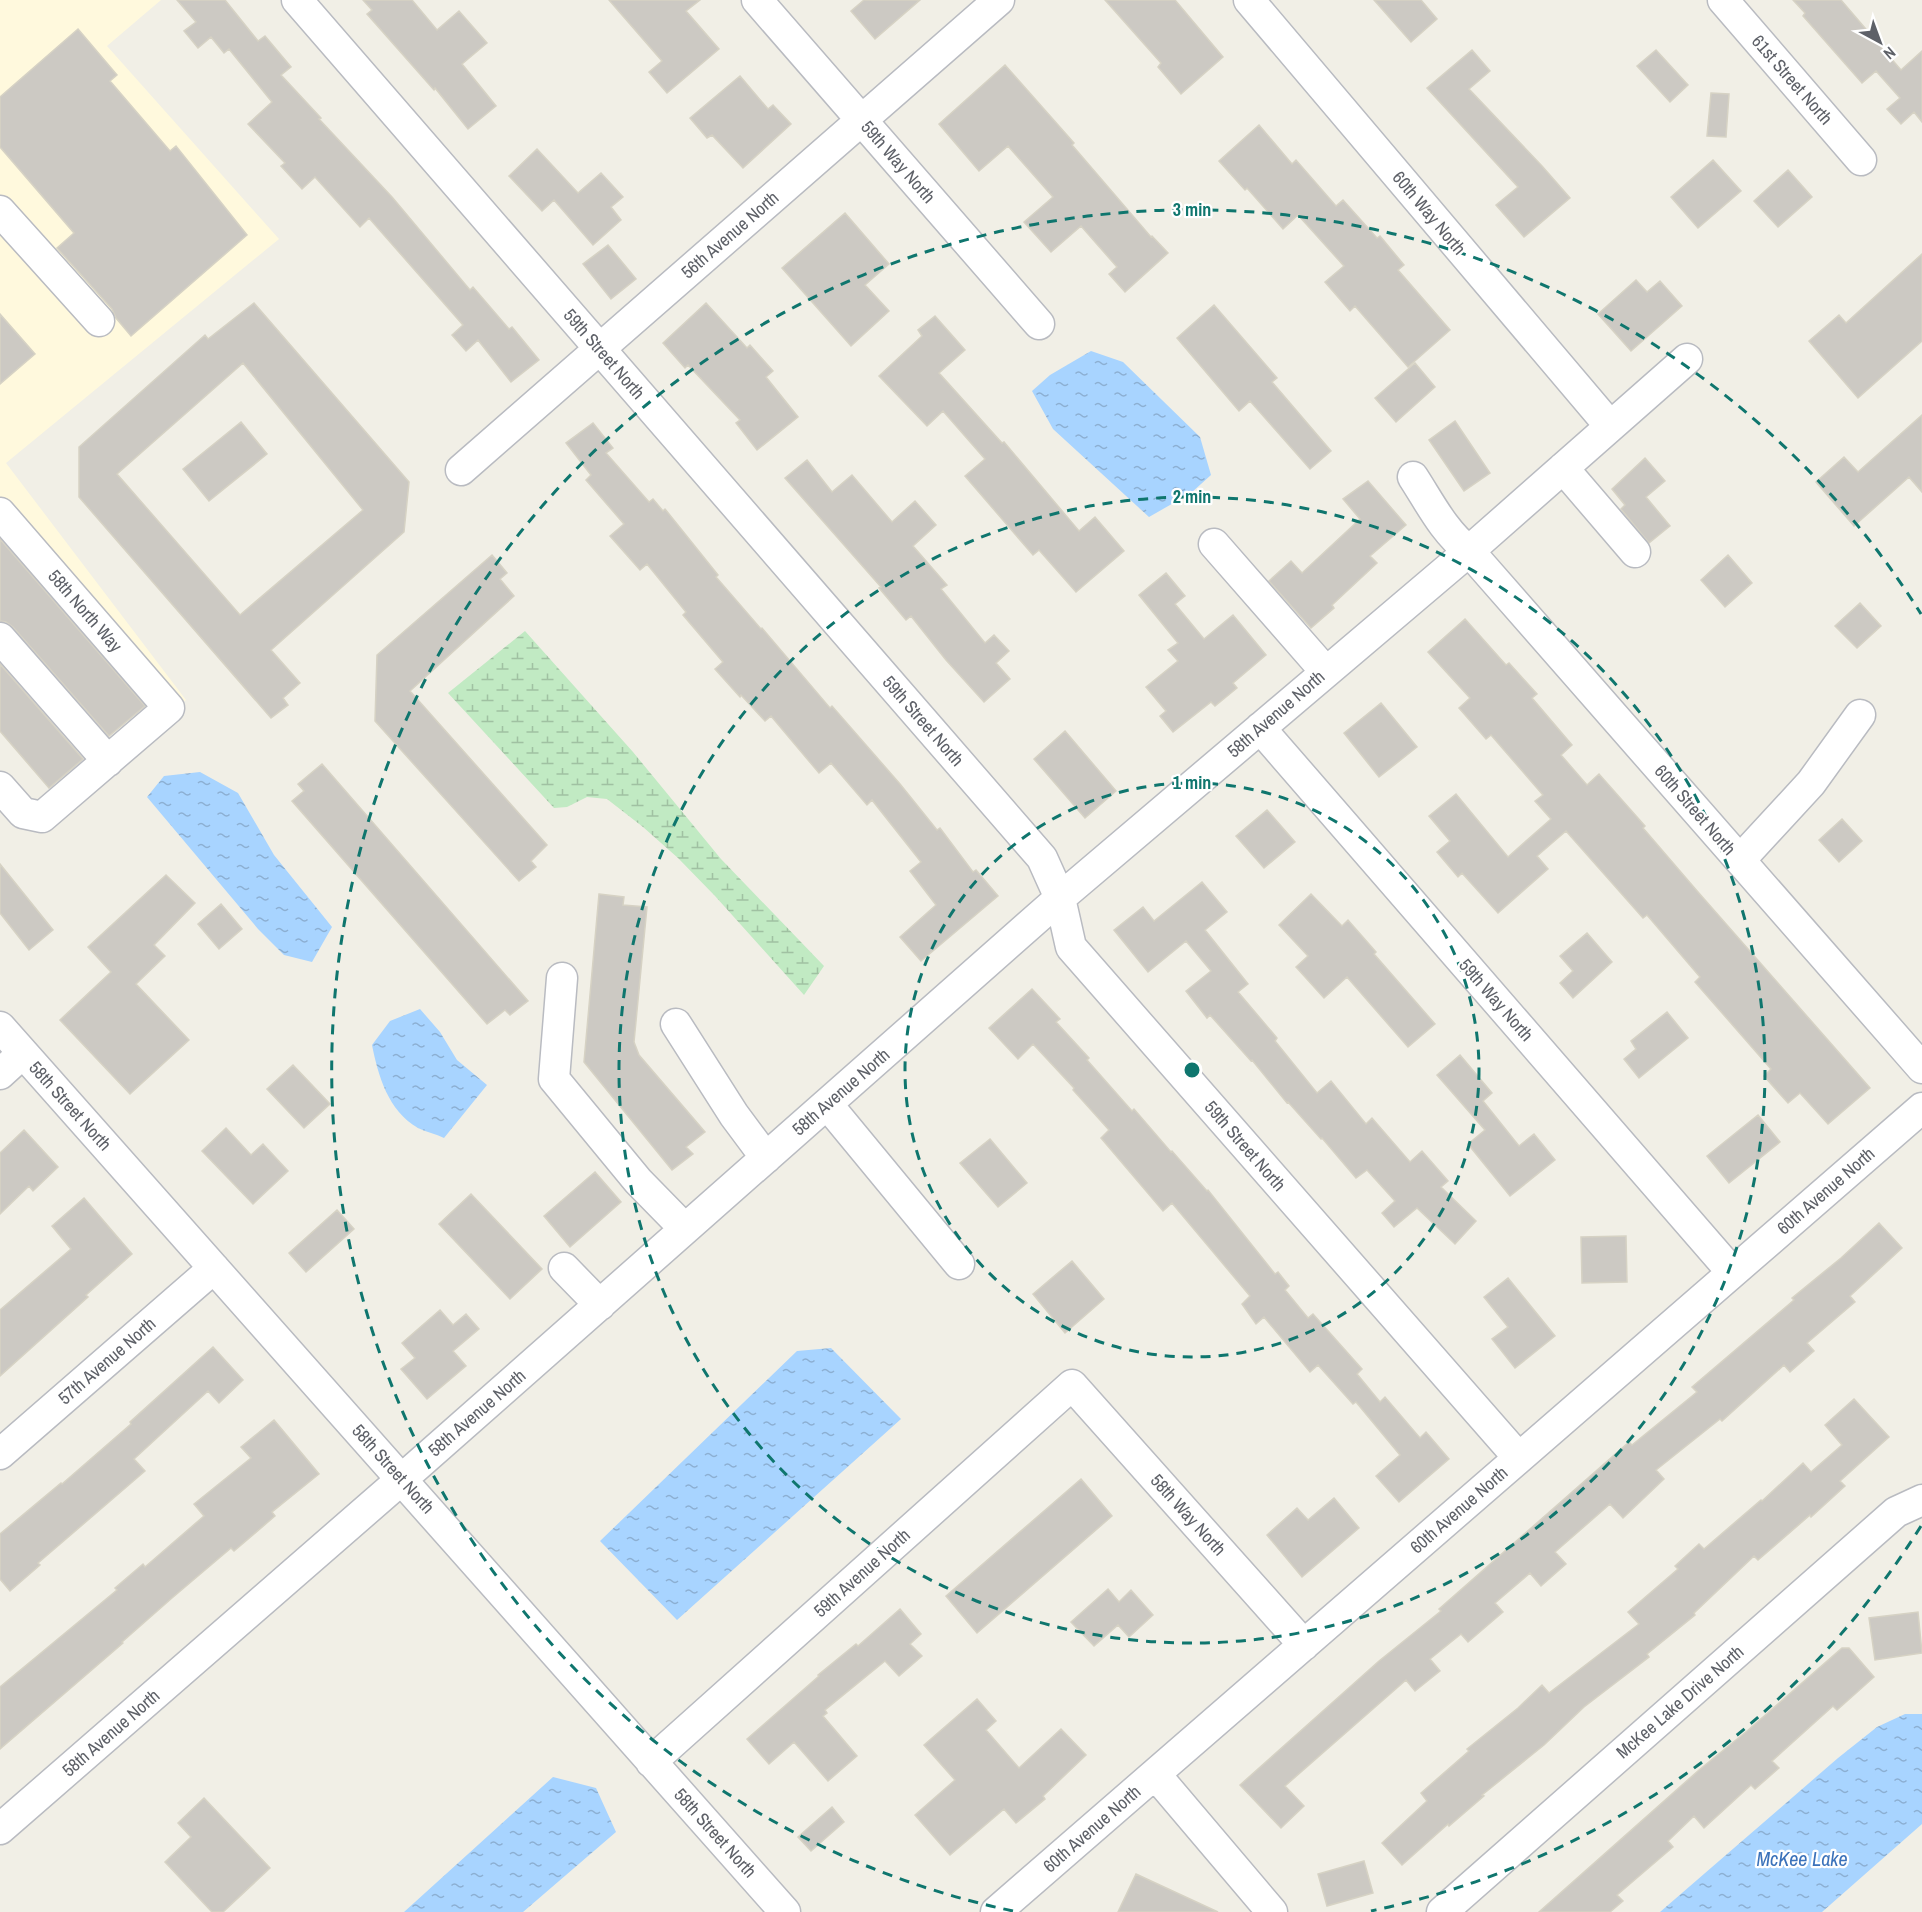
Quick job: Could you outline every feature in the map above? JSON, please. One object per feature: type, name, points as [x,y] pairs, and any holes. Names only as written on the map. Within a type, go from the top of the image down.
[{"type":"street","name":"59th Street North","points":[[297,0],[1042,858],[1060,898],[1071,947],[1518,1458]]},
{"type":"street","name":"59th Way North","points":[[757,0],[1039,324]]},
{"type":"street","name":"56th Avenue North","points":[[461,470],[999,0]]},
{"type":"street","name":"60th Way North","points":[[1249,0],[1610,426]]},
{"type":"street","name":"61st Street North","points":[[1723,0],[1861,160]]},
{"type":"street","points":[[0,211],[99,321]]},
{"type":"street","name":"58th Avenue North","points":[[0,1830],[600,1305],[1060,898],[1469,551],[1687,359]]},
{"type":"street","points":[[1563,468],[1635,552]]},
{"type":"street","name":"60th Street North","points":[[1413,477],[1456,542],[1469,551],[1922,1068]]},
{"type":"street","name":"58th North Way","points":[[0,513],[169,708],[108,761]]},
{"type":"street","points":[[1214,544],[1326,672]]},
{"type":"street","points":[[0,638],[108,761],[42,817],[23,813],[0,787]]},
{"type":"street","points":[[1740,860],[1811,783],[1860,715]]},
{"type":"street","name":"59th Way North","points":[[1260,728],[1732,1272]]},
{"type":"street","points":[[562,978],[554,1079],[638,1181],[685,1229]]},
{"type":"street","points":[[676,1024],[734,1115],[766,1158]]},
{"type":"street","name":"58th Street North","points":[[0,1027],[784,1912]]},
{"type":"street","points":[[0,1074],[23,1053]]},
{"type":"street","points":[[827,1104],[959,1264]]},
{"type":"street","name":"60th Avenue North","points":[[996,1912],[1922,1108]]},
{"type":"street","name":"57th Avenue North","points":[[0,1454],[214,1268]]},
{"type":"street","points":[[564,1268],[600,1305]]},
{"type":"street","name":"58th Way North","points":[[1072,1385],[1304,1645]]},
{"type":"street","name":"59th Avenue North","points":[[651,1762],[1072,1385]]},
{"type":"street","name":"McKee Lake Drive North","points":[[1442,1912],[1896,1512],[1922,1500]]},
{"type":"street","points":[[1155,1774],[1272,1912]]},
{"type":"shaded area","points":[[0,0],[161,0],[107,46],[279,239],[6,463],[186,700],[177,707],[0,502]]},
{"type":"green space","points":[[525,631],[633,752],[721,859],[824,966],[804,995],[715,896],[678,858],[643,827],[607,799],[587,797],[567,807],[554,808],[448,693]]},
{"type":"water","points":[[1091,351],[1123,362],[1200,437],[1211,475],[1191,493],[1149,517],[1053,429],[1032,391],[1050,375]]},
{"type":"water","points":[[200,772],[238,793],[274,855],[332,927],[312,962],[284,955],[258,929],[147,797],[164,776]]},
{"type":"water","points":[[420,1009],[440,1032],[457,1060],[487,1085],[444,1138],[418,1128],[399,1112],[381,1080],[372,1045],[390,1021]]},
{"type":"water","points":[[831,1348],[901,1419],[677,1620],[600,1541],[797,1351]]},
{"type":"water","name":"McKee Lake","points":[[1905,1714],[1922,1714],[1922,1824],[1822,1912],[1660,1912],[1838,1758],[1877,1727]]},
{"type":"water","points":[[553,1777],[596,1788],[616,1832],[523,1912],[404,1912]]},
{"type":"building","points":[[177,0],[225,0],[258,41],[265,36],[291,67],[281,75],[392,197],[470,290],[473,287],[509,329],[512,327],[539,360],[511,382],[478,340],[466,351],[452,335],[463,325],[369,218],[360,227],[315,177],[302,189],[281,166],[285,163],[248,124],[272,102],[229,49],[224,53],[211,37],[198,48],[184,31],[196,22]]},
{"type":"building","points":[[363,0],[412,0],[437,30],[459,11],[487,43],[462,64],[496,106],[468,129],[435,88],[434,90],[367,14],[372,10]]},
{"type":"building","points":[[609,0],[700,0],[686,11],[719,49],[667,93],[649,72],[662,61]]},
{"type":"building","points":[[864,0],[920,0],[875,39],[851,11]]},
{"type":"building","points":[[1105,0],[1175,0],[1223,57],[1181,94],[1158,67],[1161,63]]},
{"type":"building","points":[[1374,0],[1421,0],[1437,19],[1411,42]]},
{"type":"building","points":[[1793,0],[1841,0],[1901,70],[1922,51],[1922,122],[1914,112],[1901,124],[1887,109],[1900,98],[1876,71],[1862,83],[1803,16],[1805,13]]},
{"type":"building","points":[[78,29],[117,75],[110,81],[170,151],[176,146],[247,235],[131,336],[116,318],[112,309],[57,248],[74,233],[0,147],[0,97]]},
{"type":"building","points":[[1472,50],[1490,71],[1469,89],[1570,198],[1524,237],[1496,205],[1518,187],[1427,88]]},
{"type":"building","points":[[1656,50],[1688,85],[1670,102],[1637,66]]},
{"type":"building","points":[[1005,65],[1074,143],[1072,145],[1151,237],[1168,253],[1125,292],[1109,274],[1117,267],[1081,226],[1051,252],[1024,222],[1053,197],[1008,146],[979,171],[939,124]]},
{"type":"building","points":[[740,76],[768,109],[773,105],[791,124],[743,168],[712,135],[707,138],[690,118]]},
{"type":"building","points":[[1711,93],[1729,94],[1726,137],[1707,136]]},
{"type":"building","points":[[1259,125],[1292,164],[1296,160],[1336,206],[1343,200],[1377,238],[1380,236],[1404,265],[1398,270],[1450,330],[1408,367],[1355,306],[1350,311],[1325,282],[1344,266],[1298,215],[1283,229],[1247,188],[1245,190],[1219,161]]},
{"type":"building","points":[[537,149],[578,193],[601,173],[623,197],[611,207],[621,220],[593,245],[554,200],[542,211],[509,176]]},
{"type":"building","points":[[1713,160],[1741,191],[1698,228],[1671,197]]},
{"type":"building","points":[[1788,170],[1812,197],[1778,227],[1754,201]]},
{"type":"building","points":[[845,213],[889,264],[865,285],[889,311],[851,346],[782,268]]},
{"type":"building","points":[[608,245],[636,279],[611,299],[583,264]]},
{"type":"building","points":[[1922,254],[1922,341],[1858,398],[1809,341],[1839,315],[1846,323]]},
{"type":"building","points":[[1636,280],[1647,292],[1660,281],[1682,306],[1631,351],[1598,314]]},
{"type":"building","points":[[254,303],[409,482],[404,532],[271,650],[300,683],[283,698],[288,705],[271,718],[79,497],[79,447],[205,335],[208,339]],"holes":[[[243,363],[363,510],[240,615],[117,474]]]},
{"type":"building","points":[[706,303],[747,348],[750,345],[773,371],[766,377],[798,417],[757,450],[736,423],[740,420],[688,365],[685,368],[663,343]]},
{"type":"building","points":[[1214,305],[1277,378],[1272,382],[1331,451],[1310,469],[1250,401],[1239,411],[1177,338]]},
{"type":"building","points":[[0,314],[35,354],[0,384]]},
{"type":"building","points":[[935,316],[965,350],[939,373],[1002,443],[1004,442],[1079,531],[1095,517],[1124,551],[1076,592],[1039,550],[1033,555],[965,476],[985,459],[943,411],[927,426],[879,376],[922,336],[918,330]]},
{"type":"building","points":[[1415,363],[1435,387],[1396,422],[1375,398]]},
{"type":"building","points":[[1922,415],[1922,492],[1909,477],[1854,526],[1816,482],[1844,457],[1858,472]]},
{"type":"building","points":[[1455,421],[1490,473],[1464,491],[1429,440]]},
{"type":"building","points":[[241,422],[267,454],[209,501],[183,469]]},
{"type":"building","points":[[593,423],[613,448],[606,453],[649,502],[653,499],[663,511],[665,509],[718,575],[716,577],[830,708],[832,706],[937,830],[940,828],[973,872],[976,870],[998,896],[921,961],[900,937],[936,905],[910,871],[921,862],[872,800],[867,805],[831,763],[819,773],[771,716],[765,721],[741,695],[740,697],[715,669],[723,662],[683,615],[686,612],[647,564],[640,570],[610,536],[624,524],[586,480],[591,475],[566,443]]},
{"type":"building","points":[[1645,458],[1665,481],[1646,497],[1670,526],[1649,543],[1621,509],[1625,505],[1612,489]]},
{"type":"building","points":[[807,460],[832,492],[852,475],[892,522],[915,501],[936,525],[913,546],[947,585],[941,589],[985,643],[994,635],[1009,651],[996,663],[1010,679],[984,702],[911,616],[906,620],[879,588],[881,587],[785,478]]},
{"type":"building","points":[[1368,481],[1406,525],[1370,556],[1377,563],[1332,605],[1334,608],[1311,628],[1269,581],[1291,561],[1302,573],[1360,519],[1343,499]]},
{"type":"building","points":[[0,539],[145,706],[109,736],[13,627],[0,621]]},
{"type":"building","points":[[492,555],[507,573],[500,579],[514,596],[410,691],[547,845],[531,861],[536,867],[519,881],[375,721],[377,655]]},
{"type":"building","points":[[1728,555],[1752,583],[1725,607],[1701,580]]},
{"type":"building","points":[[1166,573],[1185,596],[1175,604],[1204,639],[1233,615],[1266,655],[1233,683],[1237,688],[1215,706],[1211,702],[1173,732],[1160,716],[1166,711],[1146,687],[1178,661],[1168,650],[1178,643],[1139,595]]},
{"type":"building","points":[[1860,603],[1881,626],[1857,648],[1835,626]]},
{"type":"building","points":[[1465,619],[1506,665],[1509,663],[1537,694],[1532,698],[1572,745],[1561,755],[1587,785],[1599,774],[1645,826],[1643,828],[1698,892],[1870,1088],[1828,1124],[1800,1093],[1788,1103],[1764,1076],[1771,1069],[1695,982],[1700,977],[1647,915],[1643,918],[1566,831],[1537,856],[1548,869],[1498,913],[1462,873],[1458,877],[1437,852],[1450,841],[1429,816],[1456,794],[1508,857],[1551,819],[1535,801],[1543,795],[1491,735],[1486,739],[1459,708],[1470,698],[1428,652]]},
{"type":"building","points":[[0,664],[83,759],[49,788],[0,731]]},
{"type":"building","points":[[1381,703],[1417,747],[1379,777],[1344,733]]},
{"type":"building","points":[[1065,731],[1116,791],[1085,818],[1034,759]]},
{"type":"building","points":[[322,764],[528,1001],[510,1015],[505,1010],[487,1024],[292,801],[304,791],[298,784]]},
{"type":"building","points":[[1267,810],[1295,842],[1264,868],[1236,836]]},
{"type":"building","points":[[1842,819],[1862,841],[1839,862],[1819,840]]},
{"type":"building","points":[[0,864],[53,930],[29,950],[0,913]]},
{"type":"building","points":[[166,875],[195,903],[154,945],[165,956],[136,984],[189,1040],[130,1094],[60,1020],[111,972],[88,947]]},
{"type":"building","points":[[1202,882],[1227,912],[1205,930],[1248,984],[1238,992],[1277,1038],[1275,1041],[1317,1093],[1331,1081],[1366,1124],[1372,1118],[1410,1162],[1422,1151],[1448,1181],[1441,1187],[1476,1221],[1455,1244],[1417,1208],[1394,1227],[1382,1213],[1395,1201],[1367,1170],[1356,1178],[1322,1138],[1287,1103],[1252,1060],[1210,1015],[1207,1018],[1186,991],[1211,971],[1186,941],[1148,972],[1114,930],[1143,907],[1154,921]]},
{"type":"building","points":[[599,894],[624,897],[623,905],[647,907],[634,1042],[639,1055],[705,1132],[686,1147],[693,1154],[672,1170],[584,1062]]},
{"type":"building","points":[[1311,894],[1342,926],[1348,920],[1376,952],[1374,954],[1435,1024],[1408,1047],[1347,977],[1324,998],[1296,967],[1308,956],[1279,925]]},
{"type":"building","points":[[221,904],[242,929],[219,949],[198,924]]},
{"type":"building","points":[[1587,933],[1612,962],[1573,998],[1560,983],[1573,971],[1560,956]]},
{"type":"building","points":[[1032,989],[1060,1019],[1056,1022],[1089,1058],[1087,1060],[1132,1111],[1134,1109],[1208,1190],[1275,1274],[1278,1272],[1289,1286],[1285,1290],[1308,1318],[1313,1314],[1362,1369],[1357,1374],[1380,1402],[1385,1397],[1420,1438],[1426,1432],[1449,1459],[1399,1502],[1376,1476],[1400,1455],[1356,1402],[1353,1404],[1318,1365],[1310,1372],[1264,1317],[1256,1324],[1242,1304],[1250,1296],[1172,1203],[1163,1211],[1101,1138],[1109,1130],[1033,1044],[1018,1059],[989,1028]]},
{"type":"building","points":[[1667,1012],[1688,1038],[1639,1078],[1624,1059],[1636,1049],[1631,1041]]},
{"type":"building","points":[[1460,1055],[1492,1093],[1483,1101],[1519,1146],[1534,1134],[1555,1160],[1510,1196],[1468,1144],[1485,1130],[1437,1075]]},
{"type":"building","points":[[293,1065],[330,1104],[304,1128],[267,1089]]},
{"type":"building","points":[[1758,1115],[1780,1142],[1729,1183],[1707,1156]]},
{"type":"building","points":[[226,1128],[251,1155],[263,1144],[288,1171],[253,1204],[202,1151]]},
{"type":"building","points":[[24,1130],[58,1167],[33,1191],[29,1186],[0,1214],[0,1153]]},
{"type":"building","points":[[990,1139],[1027,1183],[998,1207],[960,1163]]},
{"type":"building","points":[[595,1172],[621,1202],[570,1247],[544,1216]]},
{"type":"building","points":[[471,1194],[542,1269],[510,1299],[439,1224]]},
{"type":"building","points":[[84,1198],[132,1254],[0,1376],[0,1310],[71,1249],[52,1226]]},
{"type":"building","points":[[337,1210],[354,1229],[306,1272],[289,1253]]},
{"type":"building","points":[[1879,1223],[1902,1248],[1850,1296],[1855,1302],[1807,1343],[1814,1351],[1790,1372],[1784,1365],[1722,1421],[1720,1419],[1656,1470],[1664,1479],[1623,1518],[1610,1504],[1555,1552],[1566,1564],[1541,1586],[1530,1573],[1495,1603],[1503,1612],[1468,1642],[1461,1634],[1430,1659],[1440,1671],[1415,1691],[1406,1680],[1285,1786],[1304,1806],[1281,1828],[1240,1785],[1379,1661],[1441,1611],[1439,1609],[1629,1442],[1632,1445],[1697,1392],[1692,1387],[1794,1300],[1792,1298]]},
{"type":"building","points":[[1626,1236],[1627,1282],[1582,1283],[1581,1237]]},
{"type":"building","points":[[1072,1261],[1104,1299],[1065,1333],[1033,1294]]},
{"type":"building","points":[[1508,1278],[1555,1336],[1515,1368],[1492,1339],[1508,1327],[1484,1297]]},
{"type":"building","points":[[440,1310],[453,1325],[466,1314],[479,1329],[453,1351],[466,1366],[427,1399],[401,1369],[415,1358],[402,1343]]},
{"type":"building","points":[[213,1347],[243,1380],[219,1403],[208,1391],[134,1459],[145,1471],[38,1563],[40,1565],[10,1591],[0,1579],[0,1534],[131,1424],[130,1422]]},
{"type":"building","points":[[1854,1399],[1889,1437],[1840,1481],[1845,1486],[1758,1560],[1754,1556],[1694,1613],[1695,1615],[1647,1654],[1649,1657],[1584,1707],[1544,1745],[1482,1795],[1484,1796],[1402,1865],[1382,1843],[1427,1801],[1421,1793],[1469,1751],[1467,1749],[1518,1708],[1542,1685],[1549,1693],[1639,1624],[1628,1612],[1678,1569],[1675,1566],[1699,1544],[1704,1549],[1803,1463],[1811,1472],[1842,1445],[1825,1425]]},
{"type":"building","points":[[274,1420],[319,1474],[272,1512],[275,1516],[234,1551],[231,1548],[0,1749],[0,1687],[117,1590],[115,1588],[143,1564],[145,1567],[204,1516],[194,1504],[251,1458],[241,1447]]},
{"type":"building","points":[[1081,1479],[1112,1516],[977,1633],[946,1596]]},
{"type":"building","points":[[1334,1498],[1359,1528],[1302,1577],[1267,1535],[1297,1508],[1308,1520]]},
{"type":"building","points":[[1108,1589],[1119,1602],[1131,1590],[1153,1615],[1129,1637],[1118,1625],[1094,1646],[1071,1622]]},
{"type":"building","points":[[900,1609],[921,1634],[910,1644],[922,1656],[899,1676],[885,1661],[825,1710],[827,1713],[823,1716],[857,1756],[828,1781],[794,1742],[769,1764],[747,1739],[818,1675],[856,1644],[858,1646]]},
{"type":"building","points":[[1918,1612],[1922,1653],[1875,1660],[1869,1618]]},
{"type":"building","points":[[1842,1648],[1849,1648],[1874,1677],[1837,1710],[1833,1706],[1772,1761],[1779,1768],[1755,1789],[1751,1785],[1704,1828],[1694,1816],[1668,1841],[1673,1847],[1617,1895],[1623,1901],[1610,1912],[1539,1912],[1699,1770]]},
{"type":"building","points":[[977,1699],[996,1721],[986,1730],[1019,1768],[1061,1729],[1086,1755],[1043,1796],[1045,1799],[1016,1823],[1004,1809],[950,1855],[915,1815],[955,1780],[924,1745]]},
{"type":"building","points":[[204,1798],[270,1868],[223,1912],[212,1912],[165,1862],[191,1837],[178,1823]]},
{"type":"building","points":[[832,1807],[844,1822],[811,1851],[798,1837]]},
{"type":"building","points":[[1364,1861],[1373,1893],[1327,1906],[1318,1874]]},
{"type":"building","points":[[1136,1874],[1218,1912],[1118,1912]]}]
